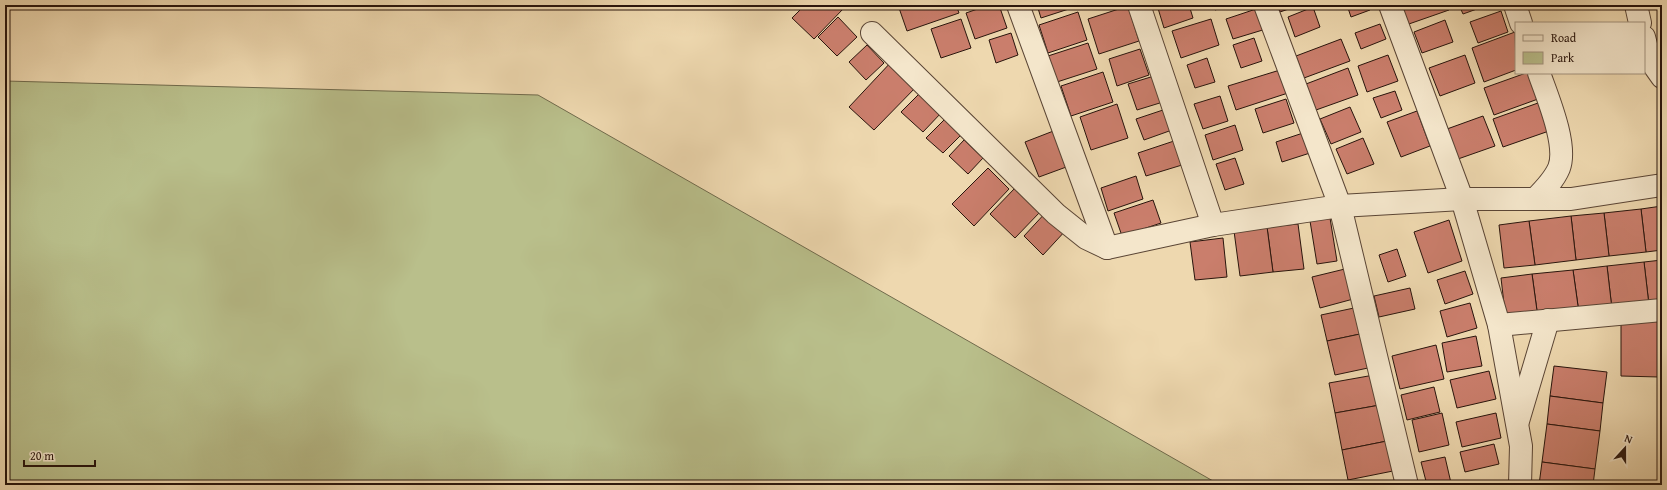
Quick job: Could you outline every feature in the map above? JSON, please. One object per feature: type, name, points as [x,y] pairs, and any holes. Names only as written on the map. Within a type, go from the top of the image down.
[{"type":"street","points":[[1018,5],[1107,248]]},
{"type":"street","points":[[1139,5],[1213,224]]},
{"type":"street","points":[[1265,5],[1340,206],[1407,485]]},
{"type":"street","points":[[1390,5],[1462,199],[1500,325],[1521,446],[1520,485]]},
{"type":"street","points":[[1514,5],[1521,22]]},
{"type":"street","points":[[1636,5],[1640,22]]},
{"type":"street","points":[[872,34],[1056,214],[1086,238],[1107,248],[1213,224],[1340,206],[1462,199],[1571,199],[1662,184]]},
{"type":"street","points":[[1645,41],[1650,60],[1662,77]]},
{"type":"street","points":[[1535,199],[1555,175],[1562,155],[1557,129],[1539,74]]},
{"type":"street","points":[[1500,325],[1662,310]]},
{"type":"street","points":[[1517,424],[1548,320]]},
{"type":"green space","points":[[5,81],[538,95],[1220,485],[5,485]]},
{"type":"building","points":[[805,5],[841,5],[844,8],[814,39],[792,18]]},
{"type":"building","points":[[898,5],[956,5],[959,13],[907,31]]},
{"type":"building","points":[[961,5],[975,5],[963,9]]},
{"type":"building","points":[[989,5],[999,5],[1007,28],[975,39],[966,13]]},
{"type":"building","points":[[1037,5],[1078,5],[1078,6],[1041,18]]},
{"type":"building","points":[[1157,5],[1189,5],[1193,18],[1164,28]]},
{"type":"building","points":[[1213,5],[1231,5],[1215,10]]},
{"type":"building","points":[[1277,5],[1300,5],[1280,12]]},
{"type":"building","points":[[1347,5],[1368,5],[1370,10],[1351,17]]},
{"type":"building","points":[[1399,5],[1447,5],[1449,10],[1406,25]]},
{"type":"building","points":[[1459,5],[1488,5],[1463,14]]},
{"type":"building","points":[[1128,6],[1139,41],[1099,54],[1088,19]]},
{"type":"building","points":[[1313,7],[1320,27],[1295,37],[1288,17]]},
{"type":"building","points":[[1259,8],[1266,29],[1233,39],[1226,19]]},
{"type":"building","points":[[1501,11],[1508,32],[1478,43],[1470,22]]},
{"type":"building","points":[[1078,12],[1087,40],[1048,53],[1039,25]]},
{"type":"building","points":[[838,17],[857,37],[837,56],[818,37]]},
{"type":"building","points":[[961,19],[971,48],[941,58],[931,29]]},
{"type":"building","points":[[1211,19],[1219,45],[1181,58],[1172,31]]},
{"type":"building","points":[[1445,20],[1453,42],[1422,53],[1414,32]]},
{"type":"building","points":[[1380,24],[1386,39],[1361,49],[1355,33]]},
{"type":"building","points":[[1515,32],[1515,70],[1484,82],[1472,48]]},
{"type":"building","points":[[1011,33],[1018,55],[996,63],[989,40]]},
{"type":"building","points":[[1254,38],[1262,61],[1241,68],[1233,45]]},
{"type":"building","points":[[1341,39],[1350,61],[1304,78],[1296,56]]},
{"type":"building","points":[[1088,43],[1097,69],[1057,82],[1048,56]]},
{"type":"building","points":[[867,45],[884,63],[866,80],[849,62]]},
{"type":"building","points":[[1140,49],[1149,75],[1117,86],[1109,59]]},
{"type":"building","points":[[1388,55],[1398,81],[1367,92],[1358,66]]},
{"type":"building","points":[[1465,55],[1475,83],[1440,96],[1429,68]]},
{"type":"building","points":[[1207,58],[1215,82],[1195,88],[1187,65]]},
{"type":"building","points":[[893,60],[919,84],[874,130],[849,107]]},
{"type":"building","points":[[1348,68],[1358,95],[1316,110],[1306,84]]},
{"type":"building","points":[[1280,70],[1288,93],[1236,110],[1228,86]]},
{"type":"building","points":[[1103,72],[1113,102],[1071,116],[1061,86]]},
{"type":"building","points":[[1523,74],[1528,74],[1538,99],[1494,115],[1484,88]]},
{"type":"building","points":[[1154,76],[1163,102],[1137,110],[1128,84]]},
{"type":"building","points":[[1395,91],[1402,110],[1381,118],[1373,98]]},
{"type":"building","points":[[921,92],[942,112],[923,132],[901,112]]},
{"type":"building","points":[[1220,96],[1228,121],[1203,129],[1194,104]]},
{"type":"building","points":[[1286,99],[1294,123],[1263,133],[1255,109]]},
{"type":"building","points":[[1538,103],[1549,131],[1503,147],[1493,119]]},
{"type":"building","points":[[1117,104],[1128,138],[1091,150],[1080,117]]},
{"type":"building","points":[[1350,107],[1361,132],[1331,144],[1320,119]]},
{"type":"building","points":[[1166,109],[1172,130],[1144,140],[1136,119]]},
{"type":"building","points":[[1417,111],[1430,146],[1401,157],[1387,122]]},
{"type":"building","points":[[1483,116],[1495,146],[1458,159],[1447,129]]},
{"type":"building","points":[[945,119],[961,135],[943,153],[926,138]]},
{"type":"building","points":[[1235,125],[1243,150],[1213,160],[1205,135]]},
{"type":"building","points":[[1056,130],[1069,166],[1039,177],[1025,142]]},
{"type":"building","points":[[1303,133],[1310,153],[1282,162],[1276,142]]},
{"type":"building","points":[[1363,138],[1374,164],[1347,174],[1336,149]]},
{"type":"building","points":[[964,140],[983,158],[968,174],[949,156]]},
{"type":"building","points":[[1174,141],[1182,165],[1146,176],[1138,153]]},
{"type":"building","points":[[1235,158],[1244,184],[1225,190],[1216,164]]},
{"type":"building","points":[[988,168],[1009,189],[974,226],[952,204]]},
{"type":"building","points":[[1136,176],[1143,199],[1108,211],[1101,188]]},
{"type":"building","points":[[1015,188],[1040,212],[1015,238],[990,214]]},
{"type":"building","points":[[1153,200],[1161,223],[1122,236],[1114,213]]},
{"type":"building","points":[[1662,206],[1662,250],[1646,252],[1641,209]]},
{"type":"building","points":[[1641,209],[1646,252],[1609,256],[1604,213]]},
{"type":"building","points":[[1048,210],[1067,229],[1043,255],[1024,236]]},
{"type":"building","points":[[1604,213],[1609,256],[1576,260],[1571,216]]},
{"type":"building","points":[[1571,216],[1576,260],[1535,265],[1529,221]]},
{"type":"building","points":[[1330,218],[1337,261],[1317,264],[1310,221]]},
{"type":"building","points":[[1449,220],[1462,261],[1428,273],[1414,232]]},
{"type":"building","points":[[1529,221],[1535,265],[1504,268],[1499,225]]},
{"type":"building","points":[[1298,224],[1304,269],[1273,272],[1267,227]]},
{"type":"building","points":[[1267,227],[1273,272],[1240,276],[1234,231]]},
{"type":"building","points":[[1223,238],[1227,277],[1195,280],[1190,242]]},
{"type":"building","points":[[1397,249],[1406,276],[1388,282],[1379,255]]},
{"type":"building","points":[[1662,260],[1662,304],[1649,305],[1644,262]]},
{"type":"building","points":[[1644,262],[1649,305],[1612,309],[1607,266]]},
{"type":"building","points":[[1607,266],[1612,309],[1579,313],[1573,270]]},
{"type":"building","points":[[1349,268],[1357,298],[1320,308],[1312,277]]},
{"type":"building","points":[[1573,270],[1579,313],[1538,318],[1532,274]]},
{"type":"building","points":[[1465,271],[1473,294],[1445,304],[1437,280]]},
{"type":"building","points":[[1532,274],[1538,318],[1506,321],[1501,278]]},
{"type":"building","points":[[1410,288],[1415,309],[1379,317],[1374,296]]},
{"type":"building","points":[[1470,303],[1477,328],[1447,337],[1440,311]]},
{"type":"building","points":[[1354,308],[1360,334],[1327,341],[1321,315]]},
{"type":"building","points":[[1621,320],[1659,320],[1659,377],[1621,376]]},
{"type":"building","points":[[1659,320],[1662,320],[1662,377],[1659,377]]},
{"type":"building","points":[[1360,334],[1368,368],[1335,375],[1327,341]]},
{"type":"building","points":[[1476,336],[1482,366],[1447,372],[1442,343]]},
{"type":"building","points":[[1436,345],[1444,379],[1400,389],[1392,356]]},
{"type":"building","points":[[1554,366],[1607,372],[1603,403],[1550,396]]},
{"type":"building","points":[[1489,371],[1496,399],[1457,408],[1450,380]]},
{"type":"building","points":[[1374,375],[1380,405],[1335,413],[1329,383]]},
{"type":"building","points":[[1434,387],[1440,412],[1407,420],[1401,395]]},
{"type":"building","points":[[1550,396],[1603,403],[1600,431],[1547,424]]},
{"type":"building","points":[[1380,405],[1387,441],[1342,450],[1335,413]]},
{"type":"building","points":[[1442,413],[1449,445],[1419,452],[1412,420]]},
{"type":"building","points":[[1496,413],[1501,438],[1462,447],[1456,422]]},
{"type":"building","points":[[1547,424],[1600,431],[1595,469],[1542,462]]},
{"type":"building","points":[[1387,441],[1393,471],[1348,480],[1342,450]]},
{"type":"building","points":[[1494,444],[1499,464],[1465,472],[1460,452]]},
{"type":"building","points":[[1445,457],[1451,483],[1427,485],[1421,462]]},
{"type":"building","points":[[1542,462],[1595,469],[1593,485],[1539,485]]}]
